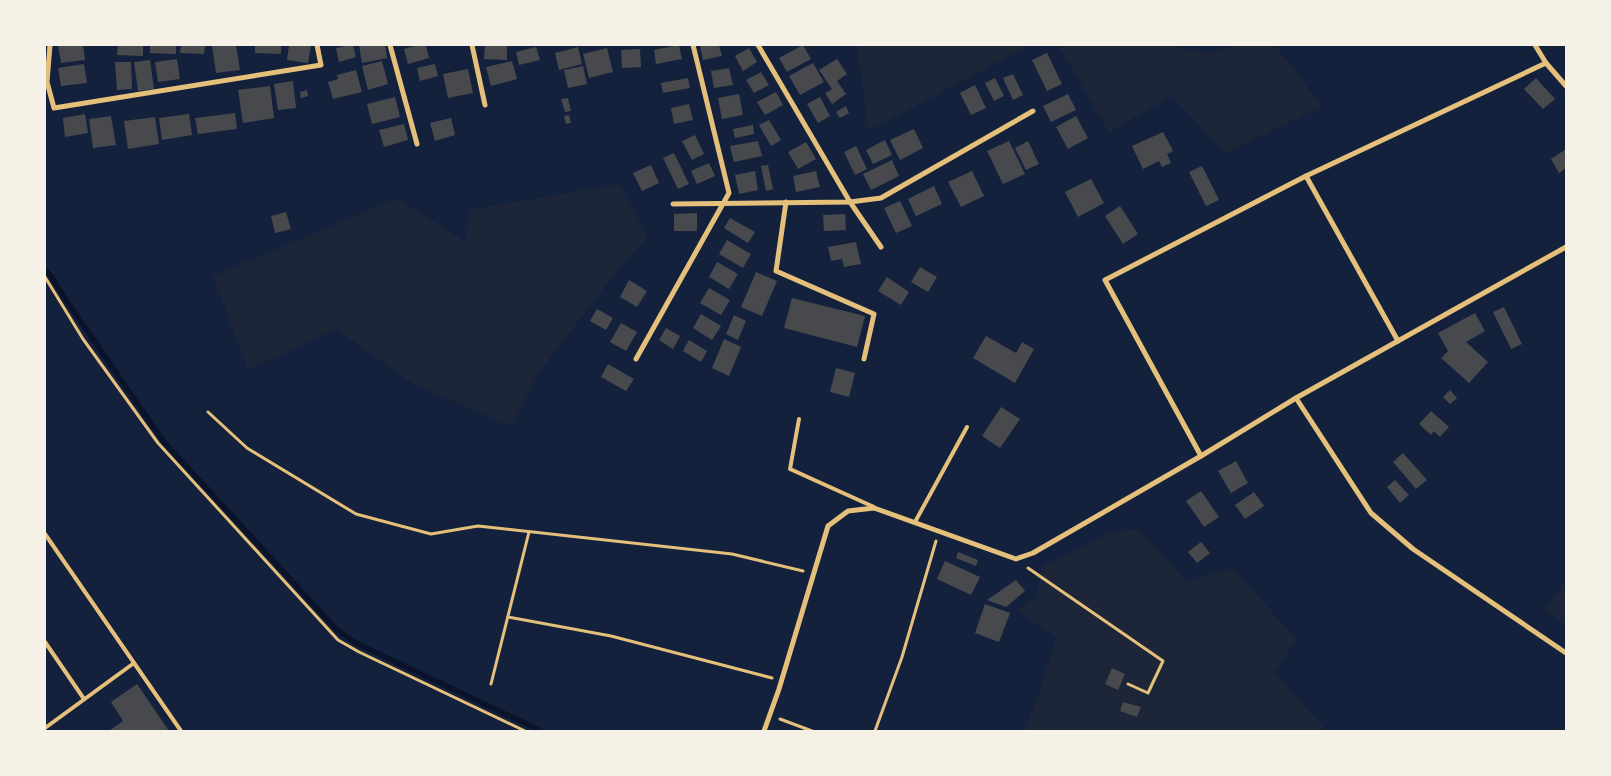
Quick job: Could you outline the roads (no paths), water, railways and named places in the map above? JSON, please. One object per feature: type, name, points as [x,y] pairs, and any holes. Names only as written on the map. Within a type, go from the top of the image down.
[{"type":"street","points":[[50,45],[47,82],[54,108],[321,65],[317,45]]},
{"type":"street","points":[[390,45],[417,144]]},
{"type":"street","points":[[472,45],[485,105]]},
{"type":"street","points":[[636,359],[729,194],[693,45]]},
{"type":"street","points":[[758,45],[850,202],[880,247]]},
{"type":"street","points":[[1536,45],[1546,62],[1566,86]]},
{"type":"street","points":[[1201,456],[1106,280],[1306,176],[1546,62]]},
{"type":"street","points":[[673,204],[850,202],[881,198],[1033,111]]},
{"type":"street","points":[[1306,176],[1398,340]]},
{"type":"street","points":[[786,202],[776,271],[874,314],[864,359]]},
{"type":"street","points":[[764,731],[782,681],[828,526],[848,511],[874,508],[1016,559],[1033,553],[1201,456],[1296,398],[1566,247]]},
{"type":"street","points":[[1296,398],[1371,513],[1413,549],[1566,653]]},
{"type":"lane","points":[[799,419],[790,469],[874,508]]},
{"type":"lane","points":[[915,522],[967,427]]},
{"type":"lane","points":[[45,534],[181,731]]},
{"type":"lane","points":[[45,642],[84,699]]},
{"type":"lane","points":[[45,728],[134,663]]},
{"type":"waterway","points":[[48,272],[164,442],[337,630],[356,643],[541,731]]}]
